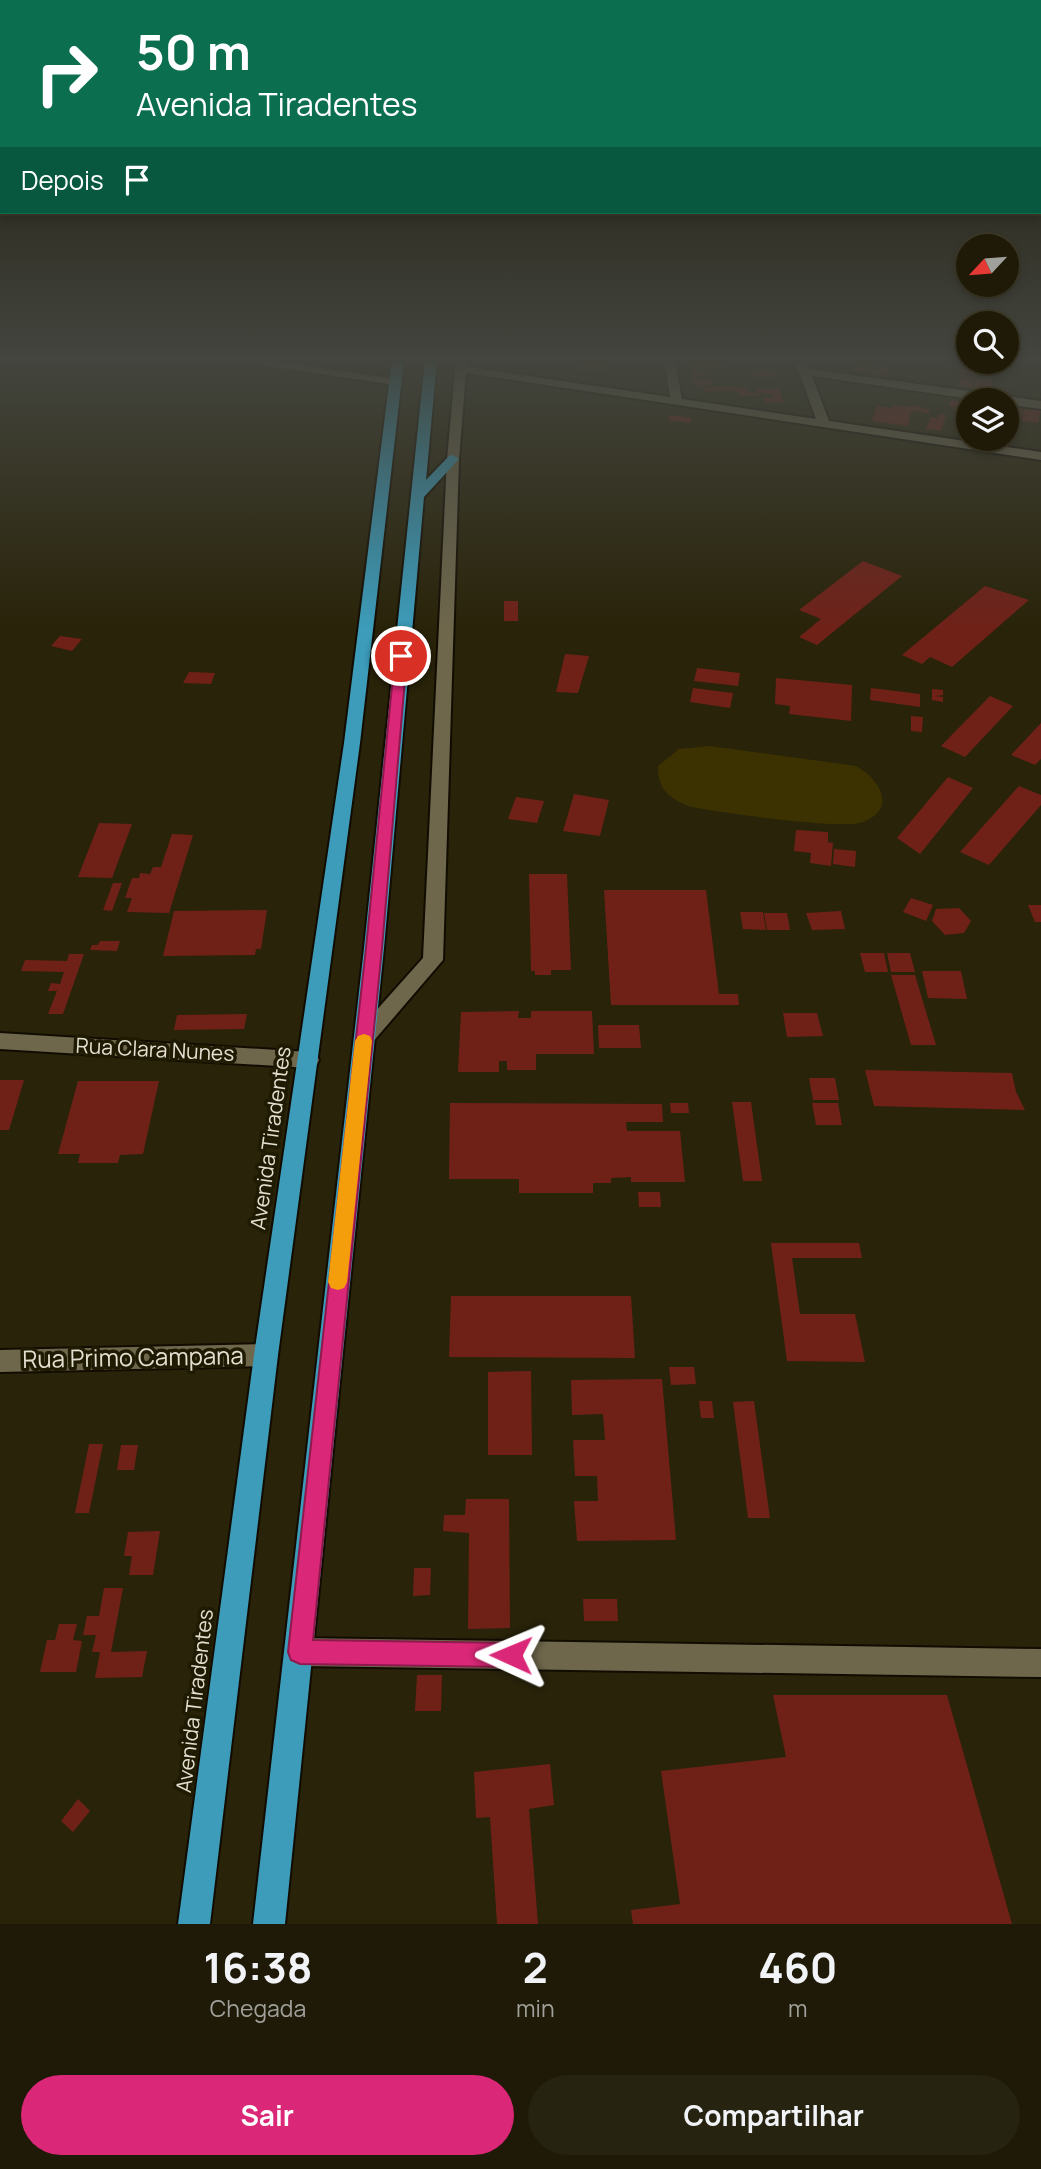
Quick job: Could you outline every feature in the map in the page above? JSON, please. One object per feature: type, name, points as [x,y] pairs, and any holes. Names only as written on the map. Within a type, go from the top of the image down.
[{"type":"highway","name":"Avenida Tiradentes","points":[[194,1924],[265,1355],[352,743],[387,450]]},
{"type":"highway","points":[[269,1924],[364,1038],[421,450]]},
{"type":"highway","points":[[416,498],[453,459]]},
{"type":"street","points":[[364,1038],[433,960],[454,450]]},
{"type":"street","points":[[999,450],[1041,456]]},
{"type":"street","name":"Rua Clara Nunes","points":[[0,1041],[309,1060]]},
{"type":"street","name":"Rua Primo Campana","points":[[0,1361],[265,1355]]},
{"type":"street","points":[[300,1652],[1041,1662]]},
{"type":"shaded area","points":[[710,746],[856,766],[879,788],[882,804],[871,818],[859,823],[829,824],[755,817],[695,807],[669,795],[661,784],[658,766],[679,749]]},
{"type":"building","points":[[863,561],[902,576],[817,645],[799,637],[821,619],[799,610]]},
{"type":"building","points":[[985,586],[1029,600],[952,667],[930,657],[922,664],[902,655]]},
{"type":"building","points":[[504,601],[518,601],[518,621],[504,621]]},
{"type":"building","points":[[60,636],[82,639],[72,651],[51,646]]},
{"type":"building","points":[[565,654],[589,656],[578,693],[556,692]]},
{"type":"building","points":[[697,668],[740,673],[738,686],[694,681]]},
{"type":"building","points":[[189,672],[215,673],[211,684],[183,683]]},
{"type":"building","points":[[776,678],[852,685],[851,721],[789,714],[790,706],[775,704]]},
{"type":"building","points":[[693,688],[733,693],[730,708],[690,702]]},
{"type":"building","points":[[871,688],[920,694],[920,707],[870,700]]},
{"type":"building","points":[[932,689],[943,690],[943,695],[936,696],[943,697],[943,702],[932,700]]},
{"type":"building","points":[[990,696],[1013,706],[965,757],[941,746]]},
{"type":"building","points":[[911,716],[923,717],[922,732],[911,731]]},
{"type":"building","points":[[1041,723],[1041,759],[1035,765],[1011,755]]},
{"type":"building","points":[[948,777],[973,788],[920,854],[897,838]]},
{"type":"building","points":[[1019,786],[1041,795],[1041,805],[989,865],[960,852]]},
{"type":"building","points":[[574,794],[609,800],[600,836],[563,831]]},
{"type":"building","points":[[516,797],[544,801],[537,823],[508,819]]},
{"type":"building","points":[[99,823],[132,824],[112,878],[78,877]]},
{"type":"building","points":[[796,830],[828,832],[828,842],[833,843],[831,866],[810,863],[811,853],[794,851]]},
{"type":"building","points":[[172,834],[193,835],[169,913],[127,912],[132,898],[125,898],[132,878],[139,878],[140,873],[150,874],[153,867],[161,867]]},
{"type":"building","points":[[834,849],[856,851],[855,867],[833,864]]},
{"type":"building","points":[[529,874],[567,874],[571,970],[551,970],[551,975],[535,975],[535,971],[531,971]]},
{"type":"building","points":[[113,883],[122,883],[112,911],[103,910]]},
{"type":"building","points":[[604,890],[706,890],[719,994],[738,994],[739,1005],[611,1005]]},
{"type":"building","points":[[911,898],[933,905],[926,921],[903,912]]},
{"type":"building","points":[[1028,905],[1041,905],[1041,922],[1035,922]]},
{"type":"building","points":[[959,908],[971,921],[964,933],[945,935],[932,921],[936,909]]},
{"type":"building","points":[[267,910],[261,949],[256,949],[255,955],[163,956],[174,911]]},
{"type":"building","points":[[841,911],[845,929],[812,930],[806,913]]},
{"type":"building","points":[[740,912],[763,912],[766,930],[743,929]]},
{"type":"building","points":[[764,913],[787,913],[790,930],[767,930]]},
{"type":"building","points":[[100,941],[120,941],[117,951],[90,950],[92,945],[98,945]]},
{"type":"building","points":[[860,953],[884,953],[888,972],[865,972]]},
{"type":"building","points":[[887,953],[910,953],[915,972],[891,972]]},
{"type":"building","points":[[69,954],[84,954],[63,1014],[48,1014],[57,991],[48,991],[51,983],[60,984],[64,972],[21,971],[25,960],[67,961]]},
{"type":"building","points":[[922,971],[961,971],[967,999],[928,998]]},
{"type":"building","points":[[891,975],[915,975],[936,1045],[911,1045]]},
{"type":"building","points":[[519,1011],[518,1018],[531,1018],[531,1011],[592,1011],[594,1054],[536,1054],[536,1070],[507,1070],[507,1061],[499,1061],[499,1072],[458,1072],[461,1012]]},
{"type":"building","points":[[783,1013],[817,1013],[823,1036],[787,1037]]},
{"type":"building","points":[[247,1014],[244,1029],[174,1030],[177,1015]]},
{"type":"building","points":[[598,1025],[639,1025],[641,1048],[599,1048]]},
{"type":"building","points":[[865,1070],[1012,1073],[1016,1092],[1025,1110],[874,1106]]},
{"type":"building","points":[[809,1078],[835,1078],[839,1100],[813,1100]]},
{"type":"building","points":[[0,1080],[24,1080],[9,1130],[0,1130]]},
{"type":"building","points":[[78,1081],[159,1081],[143,1154],[120,1155],[118,1163],[78,1163],[80,1154],[58,1154]]},
{"type":"building","points":[[732,1102],[751,1102],[762,1181],[743,1181]]},
{"type":"building","points":[[450,1103],[662,1104],[663,1122],[626,1122],[627,1131],[680,1131],[685,1182],[631,1182],[631,1177],[611,1178],[611,1183],[593,1183],[593,1193],[519,1193],[519,1179],[449,1179]]},
{"type":"building","points":[[670,1103],[688,1103],[689,1113],[671,1113]]},
{"type":"building","points":[[812,1103],[838,1103],[842,1125],[816,1125]]},
{"type":"building","points":[[638,1192],[660,1192],[661,1207],[639,1207]]},
{"type":"building","points":[[771,1243],[859,1243],[862,1258],[792,1258],[800,1314],[855,1314],[865,1362],[787,1361]]},
{"type":"building","points":[[451,1296],[631,1296],[635,1358],[449,1357]]},
{"type":"building","points":[[669,1367],[694,1367],[696,1384],[671,1385]]},
{"type":"building","points":[[531,1371],[532,1455],[488,1455],[488,1372]]},
{"type":"building","points":[[662,1379],[676,1540],[577,1541],[574,1501],[598,1501],[597,1476],[575,1476],[573,1440],[605,1440],[603,1414],[572,1415],[571,1380]]},
{"type":"building","points":[[699,1401],[712,1401],[714,1418],[701,1418]]},
{"type":"building","points":[[754,1401],[770,1518],[748,1518],[733,1402]]},
{"type":"building","points":[[89,1444],[103,1444],[89,1513],[75,1513]]},
{"type":"building","points":[[121,1445],[138,1445],[134,1470],[117,1470]]},
{"type":"building","points":[[466,1499],[509,1499],[510,1628],[468,1629],[469,1533],[443,1531],[444,1515],[465,1515]]},
{"type":"building","points":[[160,1531],[153,1575],[129,1575],[132,1556],[124,1556],[128,1532]]},
{"type":"building","points":[[414,1568],[431,1568],[430,1595],[413,1596]]},
{"type":"building","points":[[104,1588],[123,1588],[111,1652],[147,1651],[142,1677],[95,1678],[100,1652],[92,1652],[96,1635],[83,1635],[87,1616],[99,1616]]},
{"type":"building","points":[[583,1599],[617,1599],[618,1621],[584,1621]]},
{"type":"building","points":[[59,1624],[77,1624],[73,1640],[82,1641],[76,1672],[40,1672],[47,1640],[55,1640]]},
{"type":"building","points":[[417,1675],[442,1675],[441,1711],[415,1711]]},
{"type":"building","points":[[773,1695],[947,1695],[1012,1924],[633,1924],[631,1910],[680,1904],[661,1771],[786,1757]]},
{"type":"building","points":[[550,1764],[554,1805],[529,1809],[538,1924],[497,1924],[490,1817],[476,1818],[474,1772]]},
{"type":"building","points":[[78,1799],[90,1811],[73,1832],[61,1821]]},
{"type":"slow traffic","points":[[338,1282],[364,1041]]},
{"type":"route","points":[[401,656],[374,948],[300,1652],[511,1655]]}]
